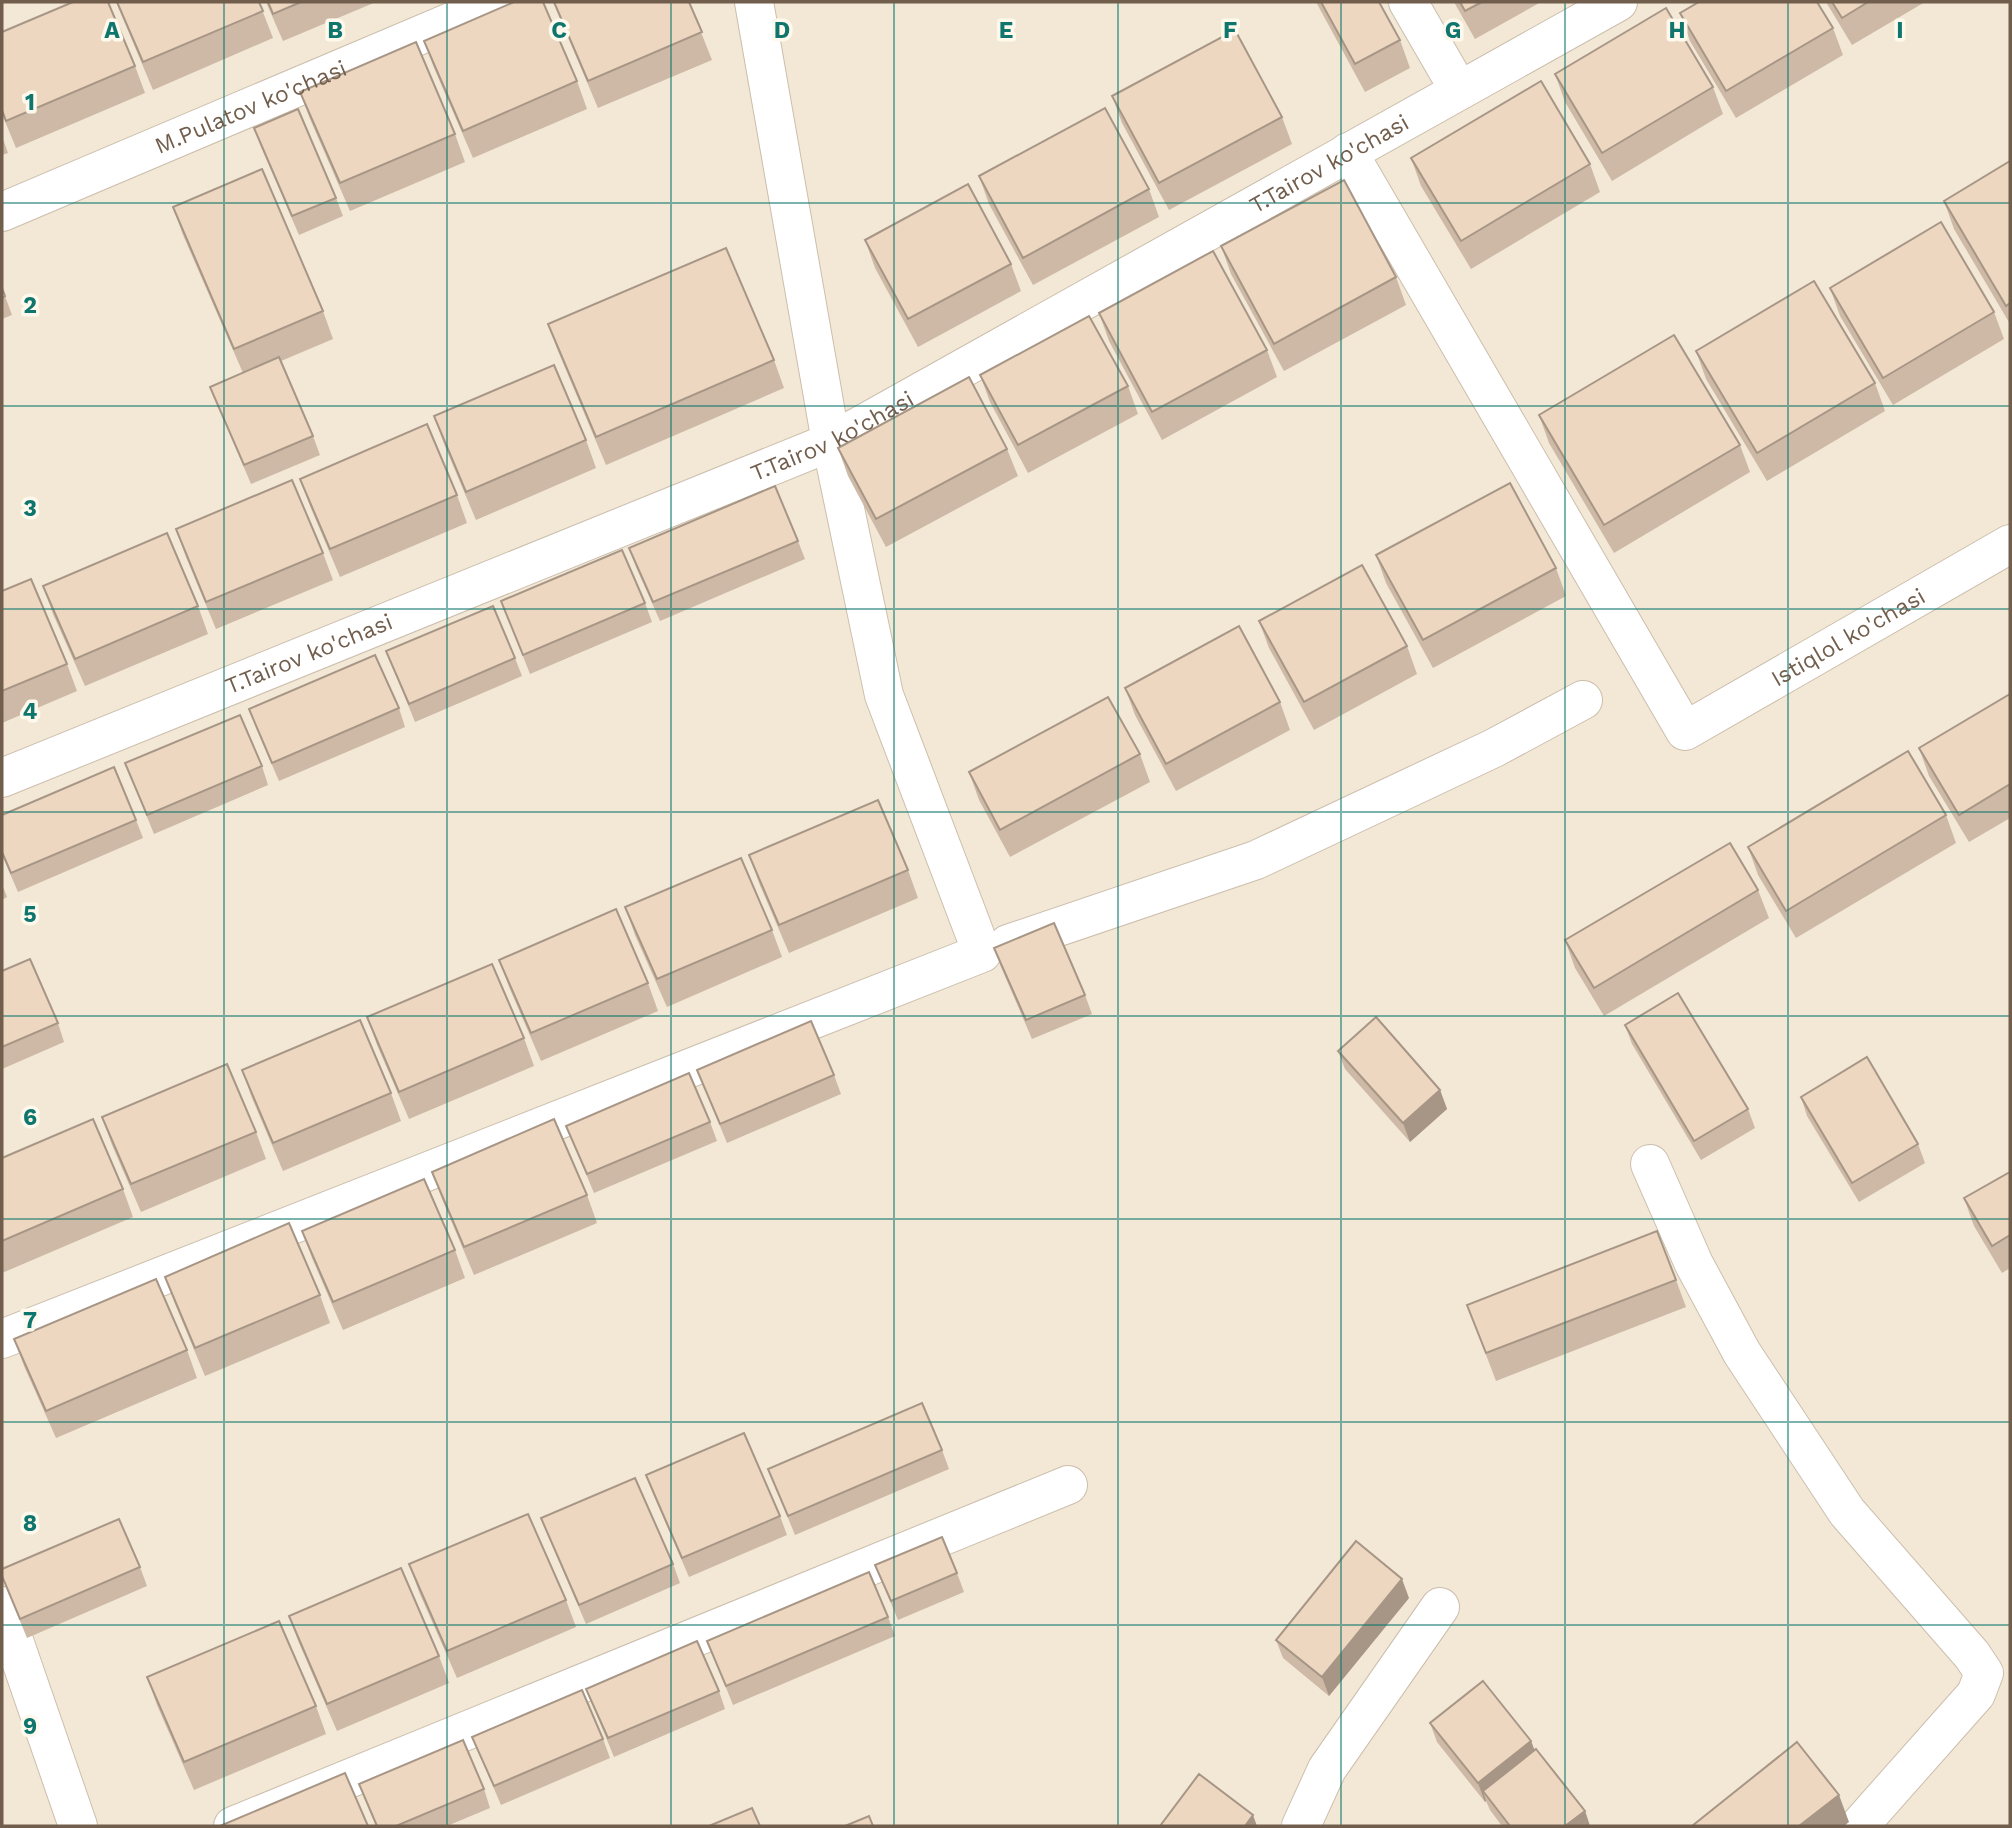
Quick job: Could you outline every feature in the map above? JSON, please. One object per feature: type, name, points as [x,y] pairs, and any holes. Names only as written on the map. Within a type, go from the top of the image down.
[{"type":"street","name":"M.Pulatov ko'chasi","points":[[2,212],[498,2]]},
{"type":"street","points":[[754,2],[831,442],[884,695],[982,953]]},
{"type":"street","points":[[1408,2],[1459,90]]},
{"type":"street","name":"T.Tairov ko'chasi","points":[[2,778],[831,442],[1618,2]]},
{"type":"street","name":"Istiqlol ko'chasi","points":[[1348,152],[1685,731],[2010,544]]},
{"type":"street","points":[[2,1339],[982,953],[1256,860],[1494,748],[1583,700]]},
{"type":"street","points":[[1650,1164],[1694,1264],[1750,1364],[1847,1512],[1972,1655],[1984,1673],[1976,1694],[1859,1826]]},
{"type":"street","points":[[233,1826],[1068,1485]]},
{"type":"street","points":[[2,1606],[78,1826]]},
{"type":"street","points":[[1301,1826],[1327,1769],[1440,1607]]},
{"type":"shaded area","points":[[2,2],[2010,2],[2010,1826],[2,1826]]},
{"type":"building","points":[[73,2],[108,2],[135,66],[6,121],[2,110],[2,32]]},
{"type":"building","points":[[117,2],[259,2],[263,11],[143,62]]},
{"type":"building","points":[[268,2],[301,2],[273,14]]},
{"type":"building","points":[[514,2],[543,2],[577,81],[463,131],[424,41]]},
{"type":"building","points":[[554,2],[689,2],[702,32],[588,81]]},
{"type":"building","points":[[1321,2],[1379,2],[1400,40],[1355,64]]},
{"type":"building","points":[[1460,2],[1482,2],[1465,11]]},
{"type":"building","points":[[1699,2],[1817,2],[1833,28],[1726,91],[1680,13]]},
{"type":"building","points":[[1832,2],[1868,2],[1842,18]]},
{"type":"building","points":[[1666,8],[1713,87],[1602,153],[1555,74]]},
{"type":"building","points":[[1235,30],[1282,117],[1159,183],[1112,96]]},
{"type":"building","points":[[416,42],[455,134],[340,183],[300,92]]},
{"type":"building","points":[[1541,81],[1590,164],[1461,241],[1411,158]]},
{"type":"building","points":[[1105,108],[1149,189],[1023,258],[979,176]]},
{"type":"building","points":[[298,109],[336,198],[292,216],[254,128]]},
{"type":"building","points":[[2010,161],[2010,303],[2006,306],[1944,201]]},
{"type":"building","points":[[262,169],[323,311],[234,349],[173,207]]},
{"type":"building","points":[[1344,180],[1396,277],[1274,344],[1221,246]]},
{"type":"building","points":[[968,184],[1011,264],[908,319],[865,240]]},
{"type":"building","points":[[1941,222],[1994,312],[1883,378],[1830,288]]},
{"type":"building","points":[[726,248],[774,360],[596,437],[548,324]]},
{"type":"building","points":[[1213,251],[1267,350],[1152,412],[1099,313]]},
{"type":"building","points":[[1814,281],[1875,383],[1757,453],[1696,351]]},
{"type":"building","points":[[1089,316],[1128,386],[1018,445],[980,375]]},
{"type":"building","points":[[1674,335],[1740,445],[1604,525],[1539,415]]},
{"type":"building","points":[[279,357],[313,436],[244,465],[210,387]]},
{"type":"building","points":[[554,365],[586,440],[466,492],[434,416]]},
{"type":"building","points":[[969,377],[1007,449],[876,519],[838,448]]},
{"type":"building","points":[[427,424],[457,495],[330,549],[300,479]]},
{"type":"building","points":[[292,480],[323,553],[206,602],[176,529]]},
{"type":"building","points":[[1510,483],[1556,568],[1423,640],[1376,555]]},
{"type":"building","points":[[775,486],[798,541],[653,602],[629,548]]},
{"type":"building","points":[[167,533],[198,606],[75,659],[43,586]]},
{"type":"building","points":[[622,550],[645,603],[523,655],[501,601]]},
{"type":"building","points":[[1362,565],[1407,646],[1304,702],[1259,621]]},
{"type":"building","points":[[31,579],[67,664],[2,691],[2,591]]},
{"type":"building","points":[[493,606],[515,658],[409,704],[386,651]]},
{"type":"building","points":[[1239,626],[1280,702],[1166,764],[1125,688]]},
{"type":"building","points":[[375,655],[399,708],[272,763],[249,709]]},
{"type":"building","points":[[2010,694],[2010,784],[1959,815],[1919,748]]},
{"type":"building","points":[[1108,697],[1140,754],[1000,830],[969,772]]},
{"type":"building","points":[[240,715],[262,766],[147,815],[125,763]]},
{"type":"building","points":[[1908,751],[1946,815],[1786,911],[1748,847]]},
{"type":"building","points":[[114,767],[136,820],[11,873],[2,852],[2,815]]},
{"type":"building","points":[[878,800],[908,870],[779,925],[749,855]]},
{"type":"building","points":[[1730,843],[1758,890],[1594,988],[1565,940]]},
{"type":"building","points":[[741,858],[772,930],[657,979],[625,907]]},
{"type":"building","points":[[616,909],[648,983],[531,1033],[499,960]]},
{"type":"building","points":[[1054,923],[1085,995],[1026,1020],[994,948]]},
{"type":"building","points":[[30,959],[58,1023],[2,1047],[2,971]]},
{"type":"building","points":[[492,964],[524,1038],[399,1092],[367,1017]]},
{"type":"building","points":[[1678,993],[1748,1109],[1694,1141],[1625,1025]]},
{"type":"building","points":[[1376,1017],[1440,1090],[1403,1123],[1338,1051]]},
{"type":"building","points":[[360,1020],[391,1093],[273,1143],[242,1070]]},
{"type":"building","points":[[811,1021],[834,1075],[720,1124],[697,1070]]},
{"type":"building","points":[[1867,1057],[1918,1144],[1852,1183],[1801,1097]]},
{"type":"building","points":[[227,1064],[256,1132],[131,1184],[102,1117]]},
{"type":"building","points":[[689,1073],[710,1122],[587,1174],[566,1126]]},
{"type":"building","points":[[93,1119],[123,1189],[2,1241],[2,1158]]},
{"type":"building","points":[[554,1119],[587,1195],[464,1247],[432,1172]]},
{"type":"building","points":[[2010,1172],[2010,1235],[1992,1246],[1964,1198]]},
{"type":"building","points":[[424,1179],[455,1250],[333,1302],[302,1231]]},
{"type":"building","points":[[289,1223],[320,1295],[195,1348],[165,1277]]},
{"type":"building","points":[[1657,1231],[1676,1280],[1486,1353],[1467,1305]]},
{"type":"building","points":[[156,1279],[187,1350],[46,1411],[14,1339]]},
{"type":"building","points":[[922,1403],[942,1450],[788,1516],[768,1469]]},
{"type":"building","points":[[744,1433],[780,1516],[682,1558],[646,1475]]},
{"type":"building","points":[[635,1478],[673,1564],[579,1605],[541,1518]]},
{"type":"building","points":[[528,1514],[566,1600],[447,1651],[409,1564]]},
{"type":"building","points":[[119,1519],[140,1567],[20,1619],[2,1576],[2,1569]]},
{"type":"building","points":[[942,1537],[957,1573],[891,1601],[875,1565]]},
{"type":"building","points":[[1356,1541],[1402,1579],[1322,1677],[1276,1640]]},
{"type":"building","points":[[401,1568],[439,1656],[327,1704],[289,1616]]},
{"type":"building","points":[[869,1572],[888,1617],[726,1686],[707,1641]]},
{"type":"building","points":[[279,1621],[316,1706],[184,1762],[147,1677]]},
{"type":"building","points":[[697,1641],[719,1691],[608,1738],[586,1689]]},
{"type":"building","points":[[1483,1681],[1531,1741],[1478,1783],[1430,1723]]},
{"type":"building","points":[[582,1690],[603,1739],[494,1786],[472,1737]]},
{"type":"building","points":[[463,1740],[484,1789],[396,1826],[377,1826],[359,1784]]},
{"type":"building","points":[[1797,1742],[1839,1795],[1799,1826],[1692,1826]]},
{"type":"building","points":[[1536,1749],[1585,1811],[1565,1826],[1510,1826],[1483,1791]]},
{"type":"building","points":[[345,1773],[368,1826],[220,1826]]},
{"type":"building","points":[[1199,1774],[1253,1815],[1245,1826],[1160,1826]]},
{"type":"building","points":[[752,1808],[760,1826],[709,1826]]},
{"type":"building","points":[[869,1816],[873,1826],[845,1826]]}]
